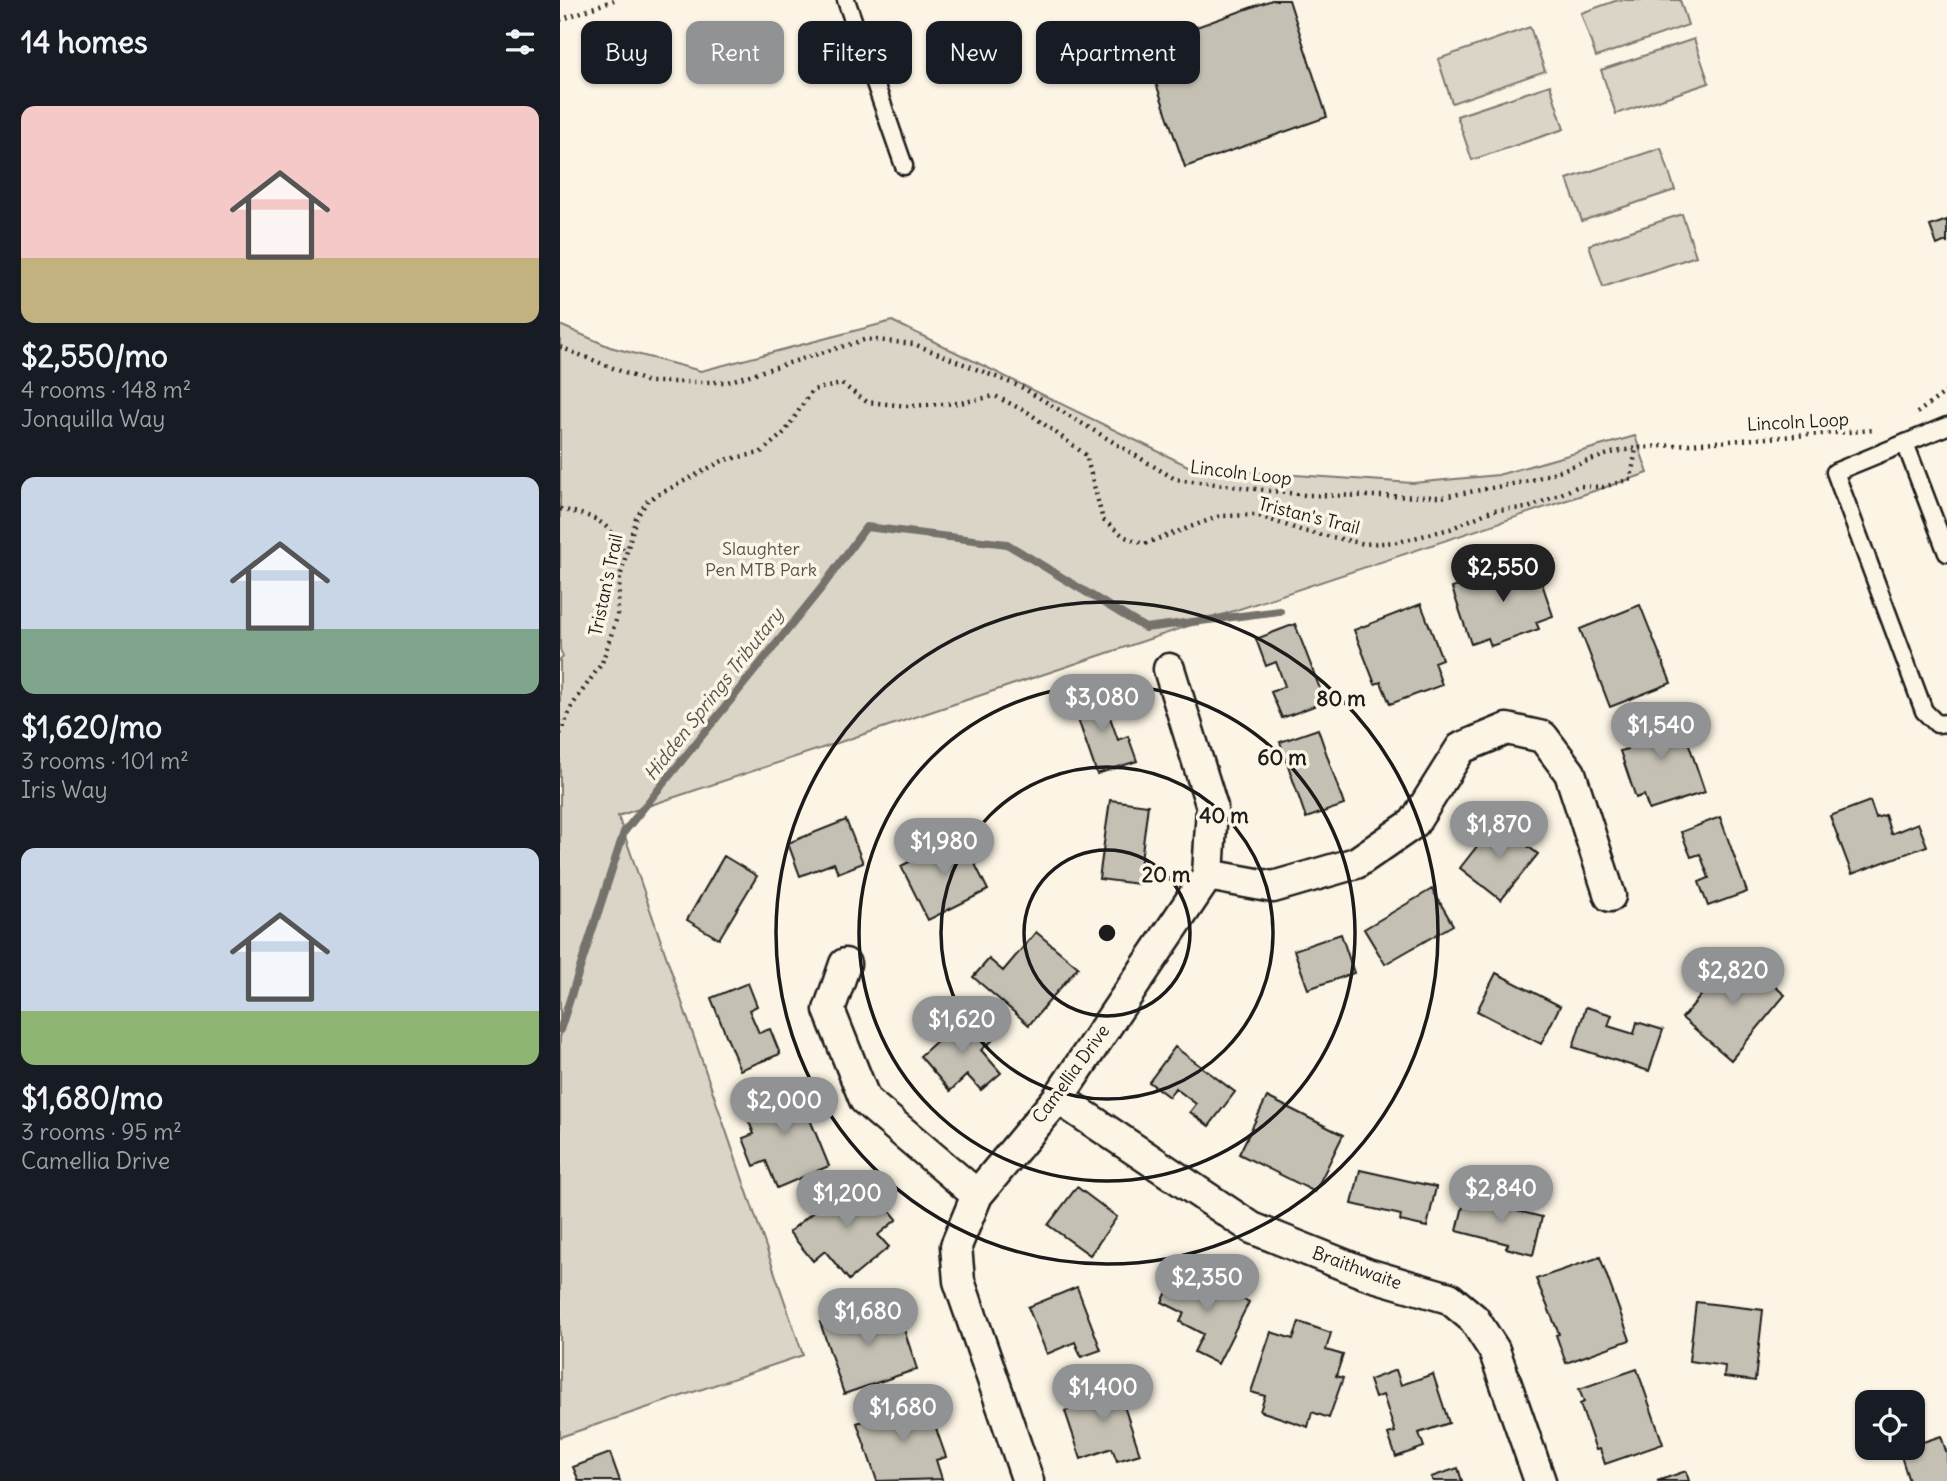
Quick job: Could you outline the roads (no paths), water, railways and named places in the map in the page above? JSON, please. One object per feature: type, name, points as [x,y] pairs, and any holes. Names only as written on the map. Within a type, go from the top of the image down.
[{"type":"street","points":[[1169,669],[1212,807],[1208,875],[1273,887],[1356,863],[1414,823],[1461,748],[1507,729],[1543,737],[1570,773],[1610,896]]},
{"type":"street","name":"Camellia Drive","points":[[1028,1481],[959,1281],[956,1246],[977,1195],[1058,1098],[1208,875]]},
{"type":"street","points":[[845,964],[829,1010],[865,1100],[977,1195]]},
{"type":"street","name":"Braithwaite","points":[[1058,1098],[1252,1228],[1367,1274],[1449,1298],[1474,1319],[1494,1349],[1540,1481]]},
{"type":"lane","points":[[846,0],[904,166]]},
{"type":"lane","points":[[1947,426],[1835,472],[1924,711],[1937,724],[1947,723]]},
{"type":"lane","points":[[1905,443],[1947,552]]},
{"type":"waterway","name":"Hidden Springs Tributary","points":[[560,1030],[624,832],[823,586],[866,527],[1007,544],[1145,628],[1280,611]]},
{"type":"park label","name":"Slaughter Pen MTB Park","points":[[761,559]]}]
